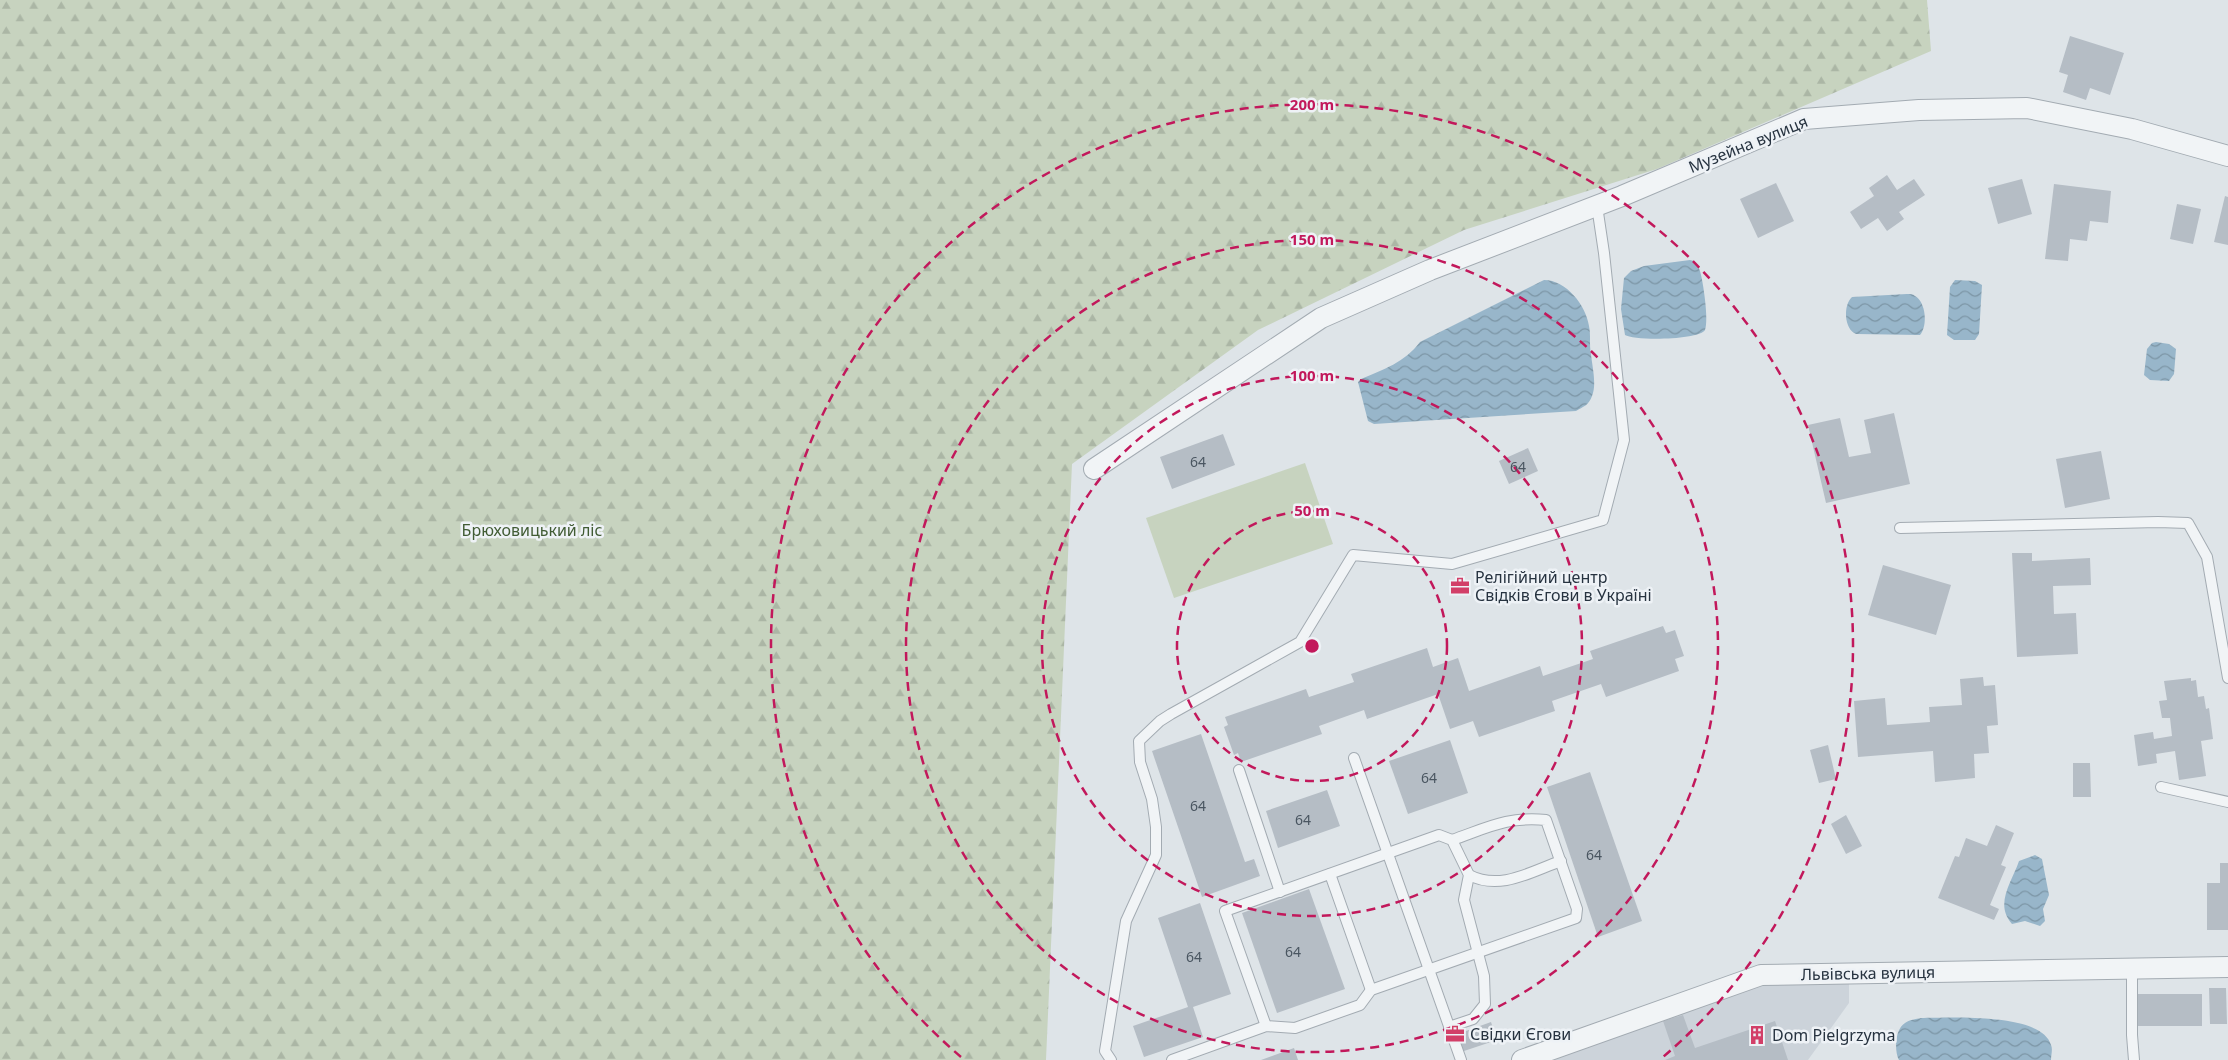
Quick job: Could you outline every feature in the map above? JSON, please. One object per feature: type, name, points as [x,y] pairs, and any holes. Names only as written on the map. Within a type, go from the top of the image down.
[{"type":"street","name":"Музейна вулиця","points":[[1094,469],[1321,318],[1430,270],[1597,206],[1804,119],[1884,112],[2027,108],[2132,129],[2228,156]]},
{"type":"street","name":"Львівська вулиця","points":[[1522,1060],[1761,975],[2228,967]]},
{"type":"lane","points":[[1111,1060],[1105,1051],[1126,921],[1156,855],[1156,827],[1152,799],[1140,762],[1139,741],[1160,721],[1171,714],[1300,642],[1353,556],[1452,564],[1602,520],[1624,440],[1604,253],[1597,206]]},
{"type":"lane","points":[[1900,528],[2158,522],[2188,523],[2207,557],[2228,678]]},
{"type":"lane","points":[[1354,758],[1461,1060]]},
{"type":"lane","points":[[1239,770],[1280,892]]},
{"type":"lane","points":[[2160,787],[2228,802]]},
{"type":"lane","points":[[1172,1060],[1266,1026],[1295,1028],[1360,1005],[1371,990],[1576,918],[1577,909],[1546,820],[1511,819],[1452,840],[1439,835],[1225,911],[1266,1026]]},
{"type":"lane","points":[[1449,1027],[1473,1019],[1485,1004],[1484,976],[1464,900],[1468,875],[1452,840]]},
{"type":"lane","points":[[1468,875],[1481,881],[1502,882],[1561,861]]},
{"type":"lane","points":[[1330,874],[1371,990]]},
{"type":"lane","points":[[2132,969],[2134,1060]]},
{"type":"shaded area","points":[[1849,980],[1849,1003],[1808,1060],[1545,1060],[1765,984]]},
{"type":"green space","name":"Брюховицький ліс","points":[[0,0],[1927,0],[1931,51],[1657,169],[1464,230],[1258,330],[1072,464],[1046,1060],[0,1060]]},
{"type":"green space","points":[[1305,463],[1333,544],[1174,598],[1146,518]]},
{"type":"water","points":[[1694,261],[1700,270],[1706,310],[1705,330],[1692,336],[1680,338],[1641,338],[1625,335],[1621,309],[1624,278],[1631,271],[1644,266]]},
{"type":"water","points":[[1544,280],[1560,284],[1574,295],[1587,318],[1590,329],[1594,386],[1591,399],[1586,405],[1576,411],[1374,424],[1368,421],[1358,382],[1361,379],[1400,360],[1420,342]]},
{"type":"water","points":[[1955,280],[1975,281],[1982,285],[1979,334],[1975,340],[1954,340],[1947,335],[1950,287]]},
{"type":"water","points":[[1907,294],[1919,299],[1924,309],[1925,320],[1923,331],[1920,335],[1856,334],[1849,327],[1846,311],[1852,297]]},
{"type":"water","points":[[2152,343],[2169,344],[2176,349],[2174,374],[2169,381],[2150,380],[2144,375],[2147,349]]},
{"type":"water","points":[[2035,855],[2042,859],[2049,895],[2043,909],[2045,921],[2040,926],[2025,921],[2012,924],[2005,909],[2006,893],[2019,861]]},
{"type":"water","points":[[1921,1018],[1993,1019],[2031,1027],[2044,1034],[2051,1045],[2051,1060],[1899,1060],[1896,1046],[1899,1030],[1907,1022]]},
{"type":"building","points":[[2070,36],[2124,53],[2110,95],[2090,88],[2086,100],[2063,92],[2068,75],[2059,72]]},
{"type":"building","points":[[1887,175],[1897,190],[1914,179],[1925,195],[1899,212],[1904,219],[1887,231],[1878,218],[1861,229],[1850,212],[1874,196],[1869,188]]},
{"type":"building","points":[[2022,179],[2032,214],[1998,224],[1988,188]]},
{"type":"building","points":[[1776,183],[1794,221],[1758,238],[1740,199]]},
{"type":"building","points":[[2054,184],[2111,191],[2108,223],[2090,221],[2087,241],[2070,239],[2068,261],[2045,259]]},
{"type":"building","points":[[2225,196],[2228,197],[2228,245],[2214,242]]},
{"type":"building","points":[[2177,204],[2201,209],[2193,244],[2170,239]]},
{"type":"building","points":[[1894,413],[1910,484],[1826,503],[1808,425],[1840,418],[1849,457],[1871,453],[1864,420]]},
{"type":"building","points":[[1223,434],[1235,465],[1172,489],[1160,457]]},
{"type":"building","points":[[1528,448],[1538,471],[1509,484],[1499,461]]},
{"type":"building","points":[[2101,451],[2110,499],[2065,508],[2056,459]]},
{"type":"building","points":[[2012,553],[2032,553],[2032,561],[2090,558],[2091,585],[2053,586],[2054,614],[2076,613],[2078,654],[2017,657]]},
{"type":"building","points":[[1883,565],[1951,585],[1936,635],[1868,615]]},
{"type":"building","points":[[1663,626],[1666,633],[1675,630],[1684,656],[1675,659],[1679,671],[1606,697],[1601,684],[1552,701],[1555,711],[1479,737],[1473,721],[1450,729],[1438,694],[1367,719],[1364,710],[1319,726],[1322,734],[1241,762],[1238,753],[1234,755],[1224,727],[1228,725],[1225,717],[1306,689],[1309,697],[1354,682],[1351,674],[1427,648],[1433,667],[1458,658],[1469,691],[1540,666],[1543,676],[1593,659],[1590,651]]},
{"type":"building","points":[[1983,677],[1984,686],[1995,685],[1998,725],[1987,726],[1989,753],[1974,754],[1975,778],[1935,782],[1933,751],[1858,757],[1854,701],[1885,698],[1887,725],[1930,722],[1929,707],[1962,705],[1960,679]]},
{"type":"building","points":[[2191,678],[2191,681],[2196,680],[2198,697],[2204,696],[2206,709],[2209,708],[2213,739],[2201,741],[2206,776],[2179,780],[2175,751],[2156,754],[2157,763],[2138,766],[2134,735],[2153,732],[2154,739],[2172,736],[2170,718],[2162,718],[2159,701],[2167,700],[2164,681]]},
{"type":"building","points":[[1201,734],[1245,862],[1254,859],[1260,876],[1202,897],[1152,751]]},
{"type":"building","points":[[1450,740],[1468,793],[1408,814],[1389,761]]},
{"type":"building","points":[[1828,745],[1836,779],[1819,783],[1810,750]]},
{"type":"building","points":[[2073,763],[2090,763],[2091,797],[2073,797]]},
{"type":"building","points":[[1590,772],[1642,921],[1598,937],[1547,787]]},
{"type":"building","points":[[1327,790],[1340,826],[1278,848],[1266,811]]},
{"type":"building","points":[[1846,815],[1862,846],[1846,854],[1831,824]]},
{"type":"building","points":[[1996,825],[2014,833],[2001,865],[2006,867],[1990,905],[1999,909],[1994,920],[1938,898],[1955,856],[1959,857],[1966,838],[1987,846]]},
{"type":"building","points":[[2220,863],[2228,863],[2228,930],[2207,930],[2207,883],[2220,883]]},
{"type":"building","points":[[1309,889],[1345,989],[1277,1013],[1242,913]]},
{"type":"building","points":[[1200,903],[1231,994],[1193,1007],[1203,1037],[1144,1057],[1133,1026],[1188,1007],[1158,918]]},
{"type":"building","points":[[2209,988],[2226,988],[2227,1024],[2210,1024]]},
{"type":"building","points":[[2138,994],[2202,994],[2202,1026],[2138,1026]]},
{"type":"building","name":"Dom Pielgrzyma","points":[[1683,1015],[1695,1048],[1775,1021],[1788,1060],[1665,1060],[1675,1056],[1663,1021]]},
{"type":"building","points":[[1491,1022],[1497,1040],[1461,1052],[1455,1035]]},
{"type":"building","points":[[1294,1048],[1298,1060],[1261,1060]]},
{"type":"place","name":"Релігійний центр Свідків Єгови в Україні","points":[[1460,586]]},
{"type":"place","name":"Свідки Єгови","points":[[1455,1034]]},
{"type":"place","name":"Dom Pielgrzyma","points":[[1757,1035]]}]
